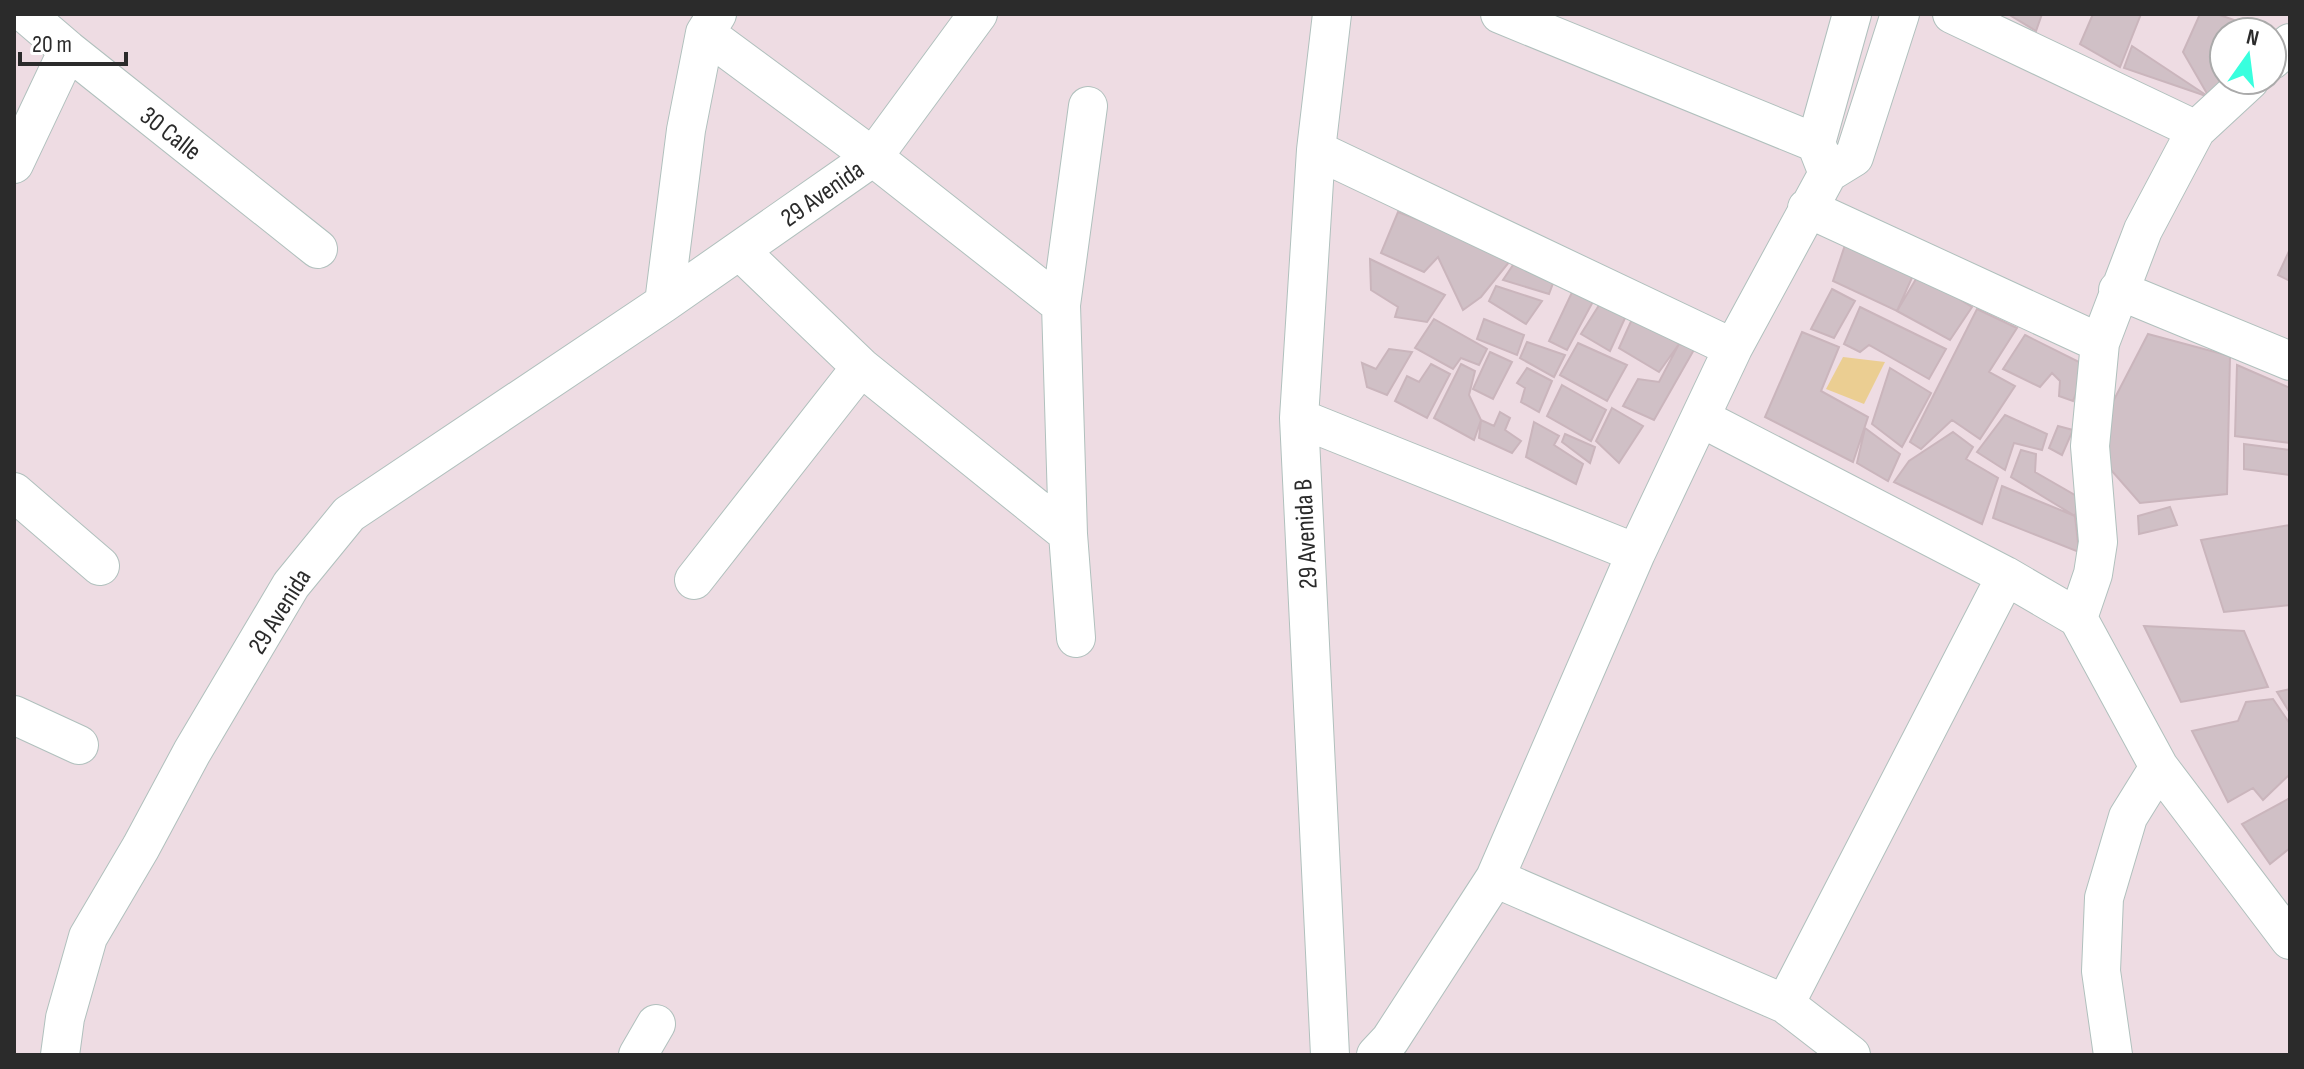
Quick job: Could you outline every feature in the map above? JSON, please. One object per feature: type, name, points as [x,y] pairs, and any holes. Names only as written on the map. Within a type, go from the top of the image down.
[{"type":"street","name":"30 Calle","points":[[26,14],[318,249]]},
{"type":"street","name":"29 Avenida","points":[[60,1055],[65,1018],[88,937],[291,585],[349,514],[664,303],[873,157],[978,14]]},
{"type":"street","name":"29 Avenida B","points":[[1330,1055],[1299,418],[1316,150],[1332,14]]},
{"type":"street","points":[[1500,14],[1822,158],[1854,157],[1900,14]]},
{"type":"street","points":[[1388,1050],[1495,878],[1636,553],[1733,348],[1807,208],[1822,158],[1852,14]]},
{"type":"street","points":[[1952,14],[2196,130]]},
{"type":"street","points":[[664,303],[686,130],[711,23],[873,157],[1061,305]]},
{"type":"street","points":[[14,164],[68,50]]},
{"type":"street","points":[[2078,618],[2093,574],[2098,542],[2090,446],[2100,343],[2143,230],[2196,130],[2233,96]]},
{"type":"street","points":[[1076,638],[1068,534],[1061,305],[1088,106]]},
{"type":"street","points":[[1316,150],[1733,348]]},
{"type":"street","points":[[1807,208],[2100,343]]},
{"type":"street","points":[[740,251],[861,367],[1068,534]]},
{"type":"street","points":[[2118,290],[2290,361]]},
{"type":"street","points":[[694,580],[861,367]]},
{"type":"street","points":[[1299,418],[1636,553]]},
{"type":"street","points":[[1701,418],[2006,576],[2078,618],[2159,767],[2290,940]]},
{"type":"street","points":[[14,492],[100,566]]},
{"type":"street","points":[[1785,1004],[2006,576]]},
{"type":"street","points":[[14,715],[79,745]]},
{"type":"street","points":[[2113,1055],[2101,971],[2104,898],[2128,817],[2159,767]]},
{"type":"street","points":[[1495,878],[1785,1004],[1851,1055]]},
{"type":"shaded area","points":[[1843,357],[1885,362],[1864,404],[1826,389]]},
{"type":"building","points":[[2008,14],[2042,14],[2036,31]]},
{"type":"building","points":[[2093,14],[2141,14],[2120,67],[2080,44]]},
{"type":"building","points":[[2200,14],[2223,16],[2208,16],[2208,95],[2183,52]]},
{"type":"building","points":[[2132,46],[2209,97],[2124,68]]},
{"type":"building","points":[[1398,212],[1514,256],[1481,297],[1463,310],[1438,257],[1424,272],[1381,253]]},
{"type":"building","points":[[1846,242],[1915,271],[1897,311],[1833,281]]},
{"type":"building","points":[[2290,249],[2290,281],[2278,275]]},
{"type":"building","points":[[1519,256],[1555,278],[1549,294],[1503,280]]},
{"type":"building","points":[[1370,259],[1445,295],[1427,322],[1395,317],[1398,307],[1371,290]]},
{"type":"building","points":[[1919,274],[1972,307],[1950,340],[1897,311]]},
{"type":"building","points":[[1496,286],[1542,301],[1526,324],[1489,301]]},
{"type":"building","points":[[1575,286],[1596,296],[1567,350],[1549,341]]},
{"type":"building","points":[[1832,289],[1855,301],[1834,338],[1811,329]]},
{"type":"building","points":[[1601,302],[1626,316],[1610,351],[1581,334]]},
{"type":"building","points":[[1860,307],[1946,349],[1929,379],[1869,345],[1860,352],[1844,344]]},
{"type":"building","points":[[1977,309],[2017,328],[1989,372],[2015,386],[1980,439],[1952,420],[1921,449],[1910,442]]},
{"type":"building","points":[[1633,317],[1679,344],[1659,372],[1619,348]]},
{"type":"building","points":[[1434,319],[1487,349],[1479,365],[1461,358],[1453,369],[1415,348]]},
{"type":"building","points":[[1484,319],[1524,335],[1517,355],[1477,339]]},
{"type":"building","points":[[1802,332],[1839,347],[1821,391],[1868,417],[1853,462],[1765,417]]},
{"type":"building","points":[[2148,334],[2230,356],[2227,494],[2140,503],[2090,446]]},
{"type":"building","points":[[2025,335],[2087,366],[2073,401],[2059,396],[2060,381],[2052,373],[2040,387],[2003,369]]},
{"type":"building","points":[[1527,342],[1565,355],[1554,377],[1520,358]]},
{"type":"building","points":[[1578,343],[1627,365],[1607,401],[1560,375]]},
{"type":"building","points":[[1679,344],[1695,348],[1654,420],[1623,406],[1638,379],[1659,382]]},
{"type":"building","points":[[1389,349],[1412,352],[1387,395],[1367,387],[1362,363],[1376,369]]},
{"type":"building","points":[[1490,352],[1512,362],[1493,399],[1473,389]]},
{"type":"building","points":[[1431,364],[1450,374],[1427,418],[1395,401],[1407,376],[1419,382]]},
{"type":"building","points":[[1461,364],[1475,371],[1469,395],[1481,420],[1474,440],[1434,418]]},
{"type":"building","points":[[2237,365],[2290,388],[2290,443],[2235,436]]},
{"type":"building","points":[[1527,368],[1552,381],[1539,412],[1521,402],[1525,388],[1517,383]]},
{"type":"building","points":[[1890,368],[1931,393],[1902,447],[1872,424]]},
{"type":"building","points":[[1562,385],[1606,410],[1591,441],[1547,416]]},
{"type":"building","points":[[1612,408],[1643,426],[1619,463],[1596,441]]},
{"type":"building","points":[[1500,412],[1510,418],[1505,430],[1521,441],[1512,453],[1479,438],[1481,420],[1494,426]]},
{"type":"building","points":[[2005,415],[2047,434],[2042,450],[2014,443],[2005,470],[1977,452]]},
{"type":"building","points":[[1534,422],[1559,436],[1554,445],[1583,464],[1576,484],[1526,457]]},
{"type":"building","points":[[2058,426],[2073,430],[2062,455],[2049,448]]},
{"type":"building","points":[[1865,428],[1900,454],[1888,481],[1857,463]]},
{"type":"building","points":[[1953,432],[1973,447],[1966,459],[1998,478],[1982,524],[1894,482],[1909,461]]},
{"type":"building","points":[[1565,434],[1595,447],[1590,463],[1562,442]]},
{"type":"building","points":[[2244,444],[2290,450],[2290,475],[2244,469]]},
{"type":"building","points":[[2021,450],[2036,454],[2035,472],[2080,498],[2075,516],[2011,477]]},
{"type":"building","points":[[2002,486],[2075,516],[2079,552],[1993,518]]},
{"type":"building","points":[[2170,507],[2177,525],[2139,534],[2138,516]]},
{"type":"building","points":[[2290,525],[2290,605],[2224,612],[2201,540]]},
{"type":"building","points":[[2144,626],[2244,631],[2268,687],[2181,702]]},
{"type":"building","points":[[2290,689],[2290,713],[2277,692]]},
{"type":"building","points":[[2273,699],[2290,724],[2290,774],[2263,800],[2253,788],[2228,802],[2192,731],[2238,721],[2246,702]]},
{"type":"building","points":[[2290,798],[2290,848],[2270,864],[2242,824]]}]
